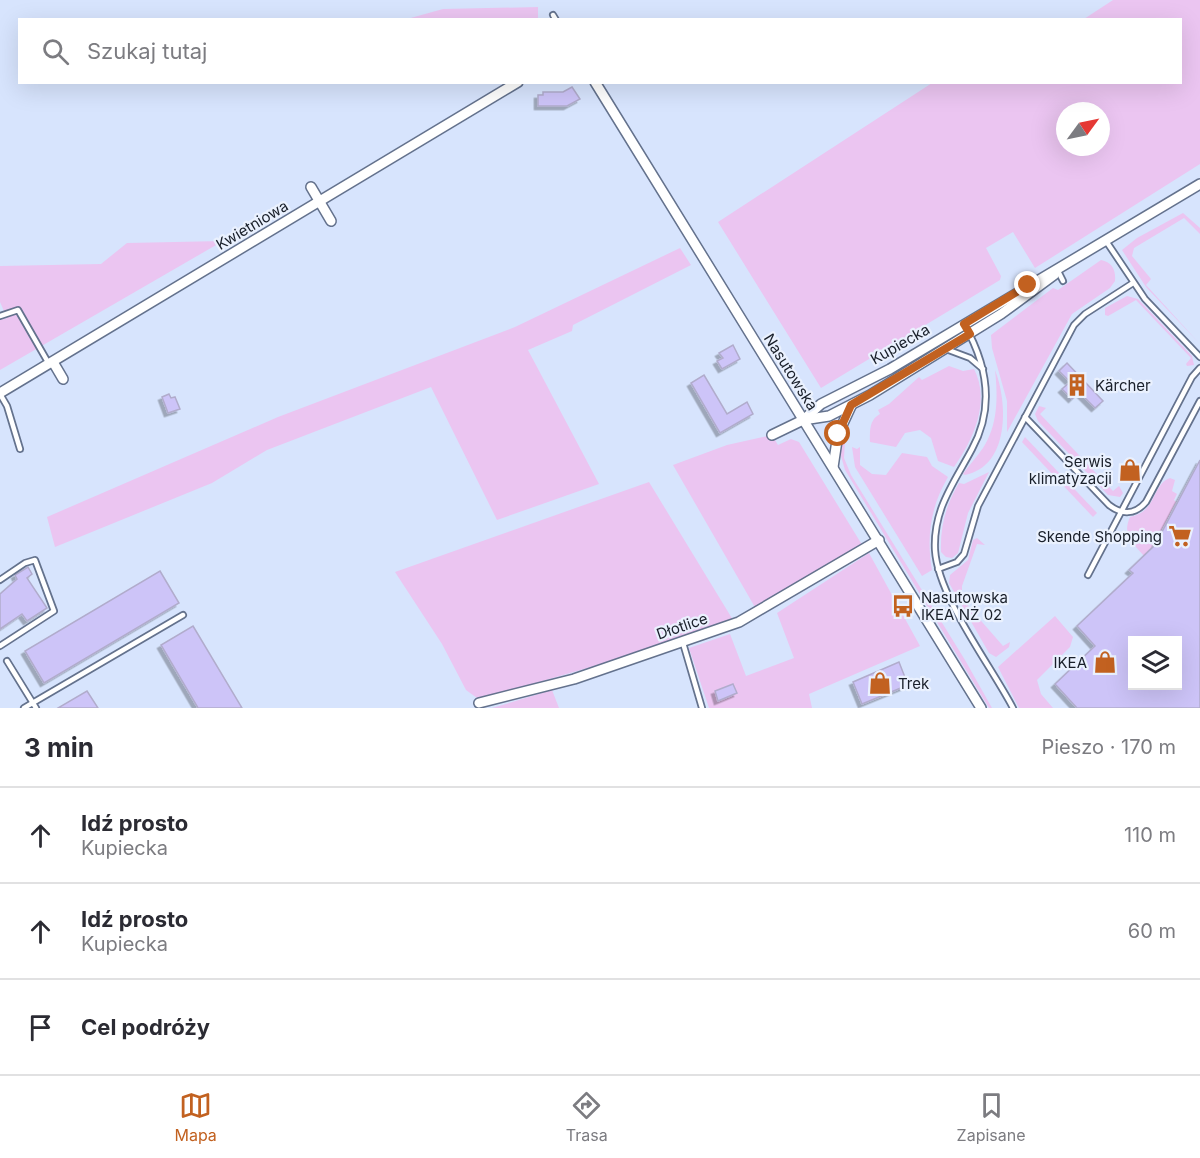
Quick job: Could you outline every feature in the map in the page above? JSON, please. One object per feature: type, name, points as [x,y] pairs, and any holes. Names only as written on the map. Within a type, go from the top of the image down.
[{"type":"street","name":"Kwietniowa","points":[[0,394],[515,84]]},
{"type":"street","name":"Nasutowska","points":[[596,84],[981,708]]},
{"type":"street","name":"Kupiecka","points":[[803,420],[821,404],[890,369],[1039,278],[1058,271],[1200,184]]},
{"type":"street","points":[[311,187],[331,221]]},
{"type":"street","name":"Kupiecka","points":[[803,420],[829,416],[851,405],[970,334],[1044,285],[1058,271]]},
{"type":"street","points":[[51,363],[63,380]]},
{"type":"street","points":[[833,466],[839,429],[851,405]]},
{"type":"street","points":[[772,435],[803,420]]},
{"type":"street","name":"Dłotlice","points":[[479,703],[574,679],[683,643],[758,613],[879,540]]},
{"type":"lane","points":[[1106,241],[1132,283],[1200,357]]},
{"type":"lane","points":[[1058,271],[1064,281]]},
{"type":"lane","points":[[938,569],[957,562],[964,554],[978,506],[1079,319],[1132,283]]},
{"type":"lane","points":[[1,315],[18,310],[51,363]]},
{"type":"lane","points":[[964,324],[984,370],[986,405],[980,433],[949,487],[937,517],[935,542],[938,569],[950,599],[1013,708]]},
{"type":"lane","points":[[946,349],[970,358],[984,370]]},
{"type":"lane","points":[[1088,575],[1188,385],[1200,368]]},
{"type":"lane","points":[[0,394],[7,406],[20,449]]},
{"type":"lane","points":[[1025,417],[1109,505],[1121,512],[1134,512],[1146,502],[1200,401]]},
{"type":"lane","points":[[0,580],[24,563],[35,560],[54,610],[0,646]]},
{"type":"lane","points":[[24,708],[34,706],[183,615]]},
{"type":"lane","points":[[683,643],[702,708]]},
{"type":"lane","points":[[7,661],[34,706]]},
{"type":"shaded area","points":[[1113,0],[1200,0],[1200,164],[1035,268],[1013,232],[986,248],[1001,276],[1000,280],[821,388],[718,222],[930,84],[1182,84],[1182,18],[1086,18]]},
{"type":"shaded area","points":[[538,7],[538,18],[411,18],[443,9]]},
{"type":"shaded area","points":[[1183,213],[1200,228],[1200,234],[1184,218],[1134,248],[1132,256],[1151,279],[1146,285],[1200,344],[1146,287],[1122,250],[1137,238]]},
{"type":"shaded area","points":[[223,241],[0,370],[0,320],[7,318],[0,302],[0,266],[101,264],[127,243]]},
{"type":"shaded area","points":[[680,248],[691,265],[573,325],[572,331],[528,350],[599,484],[497,520],[431,387],[267,450],[212,483],[55,547],[47,517],[278,417],[515,327]]},
{"type":"shaded area","points":[[1101,260],[1112,267],[1115,281],[1110,288],[1072,314],[1007,432],[1007,401],[992,348],[991,335],[1053,288],[1058,290]]},
{"type":"shaded area","points":[[1127,296],[1138,299],[1192,356],[1194,365],[1187,366],[1191,358],[1136,300],[1108,316],[1105,315],[1105,308]]},
{"type":"shaded area","points":[[949,366],[963,371],[974,369],[981,394],[978,420],[968,445],[954,467],[938,461],[931,438],[920,430],[905,433],[896,447],[870,442],[871,426],[876,416],[880,414],[878,410],[889,404],[919,377],[922,380]]},
{"type":"shaded area","points":[[995,370],[1002,399],[1003,415],[998,447],[980,469],[965,475],[963,474],[983,448],[992,430],[996,400]]},
{"type":"shaded area","points":[[1039,406],[1046,408],[1040,414],[1113,491],[1119,486],[1123,493],[1120,497],[1108,495],[1038,421],[1035,414]]},
{"type":"shaded area","points":[[772,435],[778,445],[791,439],[799,442],[864,548],[756,609],[673,465],[727,445]]},
{"type":"shaded area","points":[[1025,437],[1097,513],[1093,517],[1022,442]]},
{"type":"shaded area","points":[[841,438],[845,441],[844,458],[851,475],[992,708],[989,708],[845,470],[841,456]]},
{"type":"shaded area","points":[[852,447],[857,449],[860,447],[860,465],[872,474],[886,475],[902,453],[927,457],[932,466],[948,477],[937,499],[931,522],[932,570],[922,576],[855,467]]},
{"type":"shaded area","points":[[989,472],[968,513],[958,553],[952,558],[946,557],[941,552],[942,533],[947,508],[954,491],[959,483],[964,484]]},
{"type":"shaded area","points":[[1170,478],[1175,480],[1172,491],[1177,494],[1174,500],[1176,502],[1153,547],[1144,556],[1129,538],[1127,529],[1130,517],[1145,510],[1160,486]]},
{"type":"shaded area","points":[[649,482],[733,620],[622,658],[491,696],[477,698],[466,690],[442,644],[395,572]]},
{"type":"shaded area","points":[[977,538],[985,545],[977,544],[962,586],[962,599],[1003,646],[1010,642],[1009,647],[996,657],[989,653],[949,583],[950,575],[968,560],[973,540]]},
{"type":"shaded area","points":[[869,553],[920,646],[809,694],[812,708],[709,708],[689,648],[730,634],[746,676],[794,658],[777,613]]},
{"type":"shaded area","points":[[1055,616],[1073,637],[1070,647],[1037,680],[1041,694],[1053,708],[1019,708],[998,667]]},
{"type":"shaded area","points":[[552,690],[559,708],[492,708],[499,706]]},
{"type":"building","points":[[572,87],[580,99],[567,106],[538,106],[538,95],[543,95],[543,92],[563,92]]},
{"type":"building","points":[[733,345],[740,359],[722,369],[717,361],[723,358],[719,353]]},
{"type":"building","name":"Kärcher","points":[[1067,363],[1103,401],[1095,408],[1079,392],[1072,399],[1062,389],[1070,382],[1059,371]]},
{"type":"building","points":[[704,375],[727,414],[747,402],[753,414],[720,433],[691,383]]},
{"type":"building","points":[[169,394],[171,398],[175,397],[180,409],[168,413],[162,397]]},
{"type":"building","points":[[1200,460],[1200,708],[1077,708],[1055,684],[1095,646],[1077,626],[1133,573],[1129,570],[1155,545]]},
{"type":"building","points":[[28,567],[32,574],[27,578],[47,608],[27,621],[22,614],[0,629],[0,594],[17,579],[15,575]]},
{"type":"building","points":[[160,571],[179,603],[44,683],[25,651]]},
{"type":"building","points":[[193,626],[242,708],[198,708],[161,645]]},
{"type":"building","name":"Trek","points":[[899,662],[908,685],[862,704],[853,682]]},
{"type":"building","points":[[733,684],[737,693],[718,701],[715,691]]},
{"type":"building","points":[[87,691],[98,708],[58,708]]},
{"type":"place","name":"Kärcher","points":[[1077,385]]},
{"type":"place","name":"Serwis klimatyzacji","points":[[1130,470]]},
{"type":"place","name":"Skende Shopping","points":[[1180,536]]},
{"type":"place","name":"Nasutowska IKEA NŻ 02","points":[[903,606]]},
{"type":"place","name":"IKEA","points":[[1105,662]]},
{"type":"place","name":"Trek","points":[[880,683]]},
{"type":"route","points":[[838,434],[851,405],[970,334],[964,324],[1028,285]]}]
